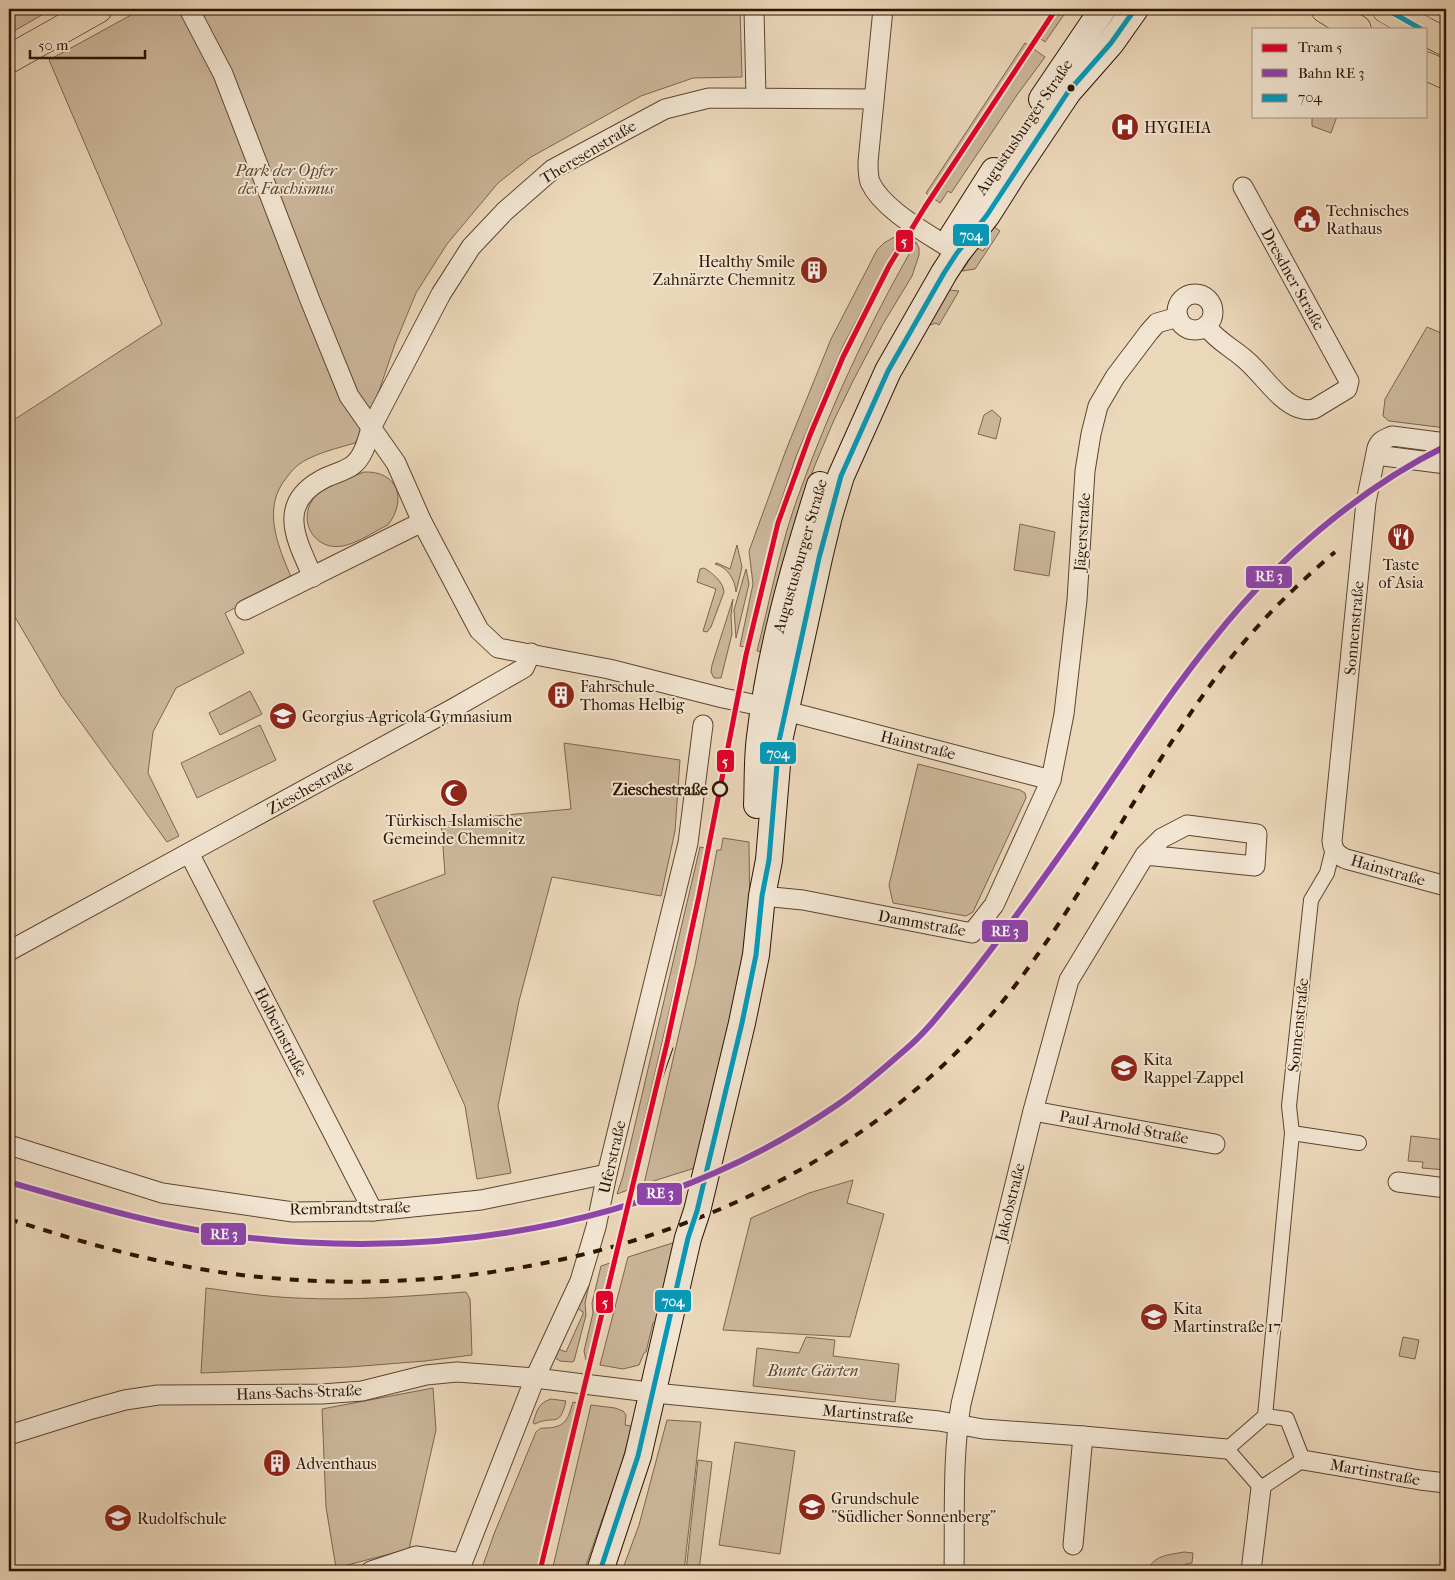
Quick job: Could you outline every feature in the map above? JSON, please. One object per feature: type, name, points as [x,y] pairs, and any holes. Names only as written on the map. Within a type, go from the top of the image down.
[{"type":"main road","points":[[9,59],[98,9]]},
{"type":"main road","name":"Augustusburger Straße","points":[[600,1571],[638,1456],[688,1238],[742,1023],[756,955],[762,896],[769,860],[778,754],[775,708],[841,476],[888,371],[952,249],[1018,134],[1103,9]]},
{"type":"main road","name":"Augustusburger Straße","points":[[952,249],[987,215],[1068,92],[1111,43],[1135,9]]},
{"type":"main road","points":[[1325,9],[1355,28]]},
{"type":"main road","points":[[1386,9],[1419,28]]},
{"type":"main road","points":[[1428,33],[1446,42]]},
{"type":"main road","points":[[1428,67],[1446,75]]},
{"type":"street","points":[[189,9],[223,74],[349,396],[396,463],[422,522],[479,630],[498,648],[610,669],[708,694],[775,708]]},
{"type":"street","points":[[754,9],[756,98]]},
{"type":"street","points":[[883,9],[868,162],[869,180],[875,192],[903,217],[952,249]]},
{"type":"street","name":"Theresenstraße","points":[[371,428],[441,294],[471,247],[504,211],[553,169],[665,109],[709,98],[874,99]]},
{"type":"street","name":"Dresdner Straße","points":[[1206,326],[1212,334],[1247,361],[1286,401],[1299,409],[1314,409],[1347,389],[1349,381],[1344,371],[1242,187]]},
{"type":"street","points":[[1191,294],[1202,295],[1211,302],[1213,308],[1212,319],[1206,326],[1198,330],[1184,326],[1177,312],[1181,301],[1191,294]]},
{"type":"street","name":"Jägerstraße","points":[[1051,780],[1064,714],[1077,600],[1086,470],[1091,434],[1098,406],[1115,377],[1157,323],[1178,317]]},
{"type":"street","points":[[313,577],[295,535],[294,518],[298,503],[305,490],[322,479],[353,465],[364,451],[371,428]]},
{"type":"street","points":[[1446,443],[1392,436],[1379,443],[1376,455],[1446,464]]},
{"type":"street","name":"Sonnenstraße","points":[[1265,1416],[1292,1133],[1289,1106],[1311,900],[1327,873],[1333,849],[1332,841],[1366,502],[1376,455]]},
{"type":"street","points":[[244,610],[422,522]]},
{"type":"street","name":"Zieschestraße","points":[[9,951],[454,708],[524,668],[531,653]]},
{"type":"street","name":"Uferstraße","points":[[460,1567],[535,1378],[580,1281],[596,1227],[607,1174],[688,843],[708,694]]},
{"type":"street","name":"Hainstraße","points":[[775,708],[1051,780]]},
{"type":"street","name":"Dammstraße","points":[[762,896],[803,900],[972,933],[994,905],[1051,780]]},
{"type":"street","name":"Jakobstraße","points":[[954,1571],[957,1424],[1033,1111],[1069,980],[1145,855],[1162,838],[1187,826],[1257,834],[1255,866],[1145,855]]},
{"type":"street","name":"Hainstraße","points":[[1333,849],[1338,855],[1346,859],[1446,886]]},
{"type":"street","name":"Holbeinstraße","points":[[189,853],[373,1211]]},
{"type":"street","name":"Paul-Arnold-Straße","points":[[1033,1111],[1215,1144]]},
{"type":"street","points":[[1292,1133],[1359,1143]]},
{"type":"street","name":"Rembrandtstraße","points":[[9,1145],[162,1193],[293,1212],[373,1211],[480,1200],[607,1174]]},
{"type":"street","points":[[1398,1182],[1446,1188]]},
{"type":"street","name":"Hans-Sachs-Straße","points":[[9,1434],[125,1400],[158,1395],[322,1394],[362,1391],[426,1375],[457,1372],[535,1378],[652,1391]]},
{"type":"street","name":"Martinstraße","points":[[652,1391],[983,1428],[1226,1449]]},
{"type":"street","points":[[1251,1571],[1261,1488],[1226,1449],[1265,1416],[1287,1419],[1303,1460],[1261,1488]]},
{"type":"street","points":[[1073,1545],[1083,1436]]},
{"type":"street","name":"Martinstraße","points":[[1303,1460],[1446,1483]]},
{"type":"street","points":[[371,1571],[416,1556],[460,1567]]},
{"type":"green space","points":[[19,9],[52,9],[9,34],[9,14]]},
{"type":"green space","name":"Park der Opfer des Faschismus","points":[[142,9],[740,9],[742,77],[693,78],[641,96],[531,157],[498,183],[447,244],[416,293],[395,344],[368,423],[355,443],[323,453],[299,464],[279,489],[273,514],[274,527],[292,579],[225,613],[244,653],[176,688],[153,732],[148,773],[179,836],[167,842],[61,695],[9,607],[9,423],[162,324],[49,60]]},
{"type":"green space","points":[[1053,9],[1068,9],[1045,42],[1035,35]]},
{"type":"green space","points":[[1025,43],[1045,57],[951,193],[948,191],[940,203],[926,193]]},
{"type":"green space","points":[[1312,118],[1336,118],[1331,133],[1312,126]]},
{"type":"green space","points":[[993,226],[1000,231],[975,269],[962,271],[977,248],[983,251],[991,239],[987,235]]},
{"type":"green space","points":[[903,232],[843,346],[797,454],[777,513],[744,647],[740,646],[753,584],[749,551],[786,450],[831,339],[877,250],[884,243]]},
{"type":"green space","points":[[916,242],[919,248],[919,255],[912,276],[883,324],[854,379],[815,465],[797,514],[763,652],[757,651],[778,563],[805,476],[833,407],[864,340]]},
{"type":"green space","points":[[949,290],[959,291],[939,325],[936,323],[927,326]]},
{"type":"green space","points":[[1427,327],[1446,335],[1446,428],[1389,421],[1383,416],[1385,399]]},
{"type":"green space","points":[[992,410],[1001,418],[996,439],[978,434],[984,415]]},
{"type":"green space","points":[[364,472],[385,476],[396,489],[398,497],[397,506],[394,516],[388,525],[347,545],[335,547],[316,539],[307,522],[311,502],[319,493]]},
{"type":"green space","points":[[1020,524],[1055,532],[1049,576],[1014,570]]},
{"type":"green space","points":[[737,545],[742,567],[736,592],[730,574],[715,564],[717,563],[730,569]]},
{"type":"green space","points":[[704,568],[719,581],[724,592],[711,627],[707,632],[703,631],[716,589],[697,582],[700,569]]},
{"type":"green space","points":[[746,569],[749,584],[736,638],[734,610]]},
{"type":"green space","points":[[733,599],[731,616],[732,634],[721,678],[714,678],[711,672],[712,665]]},
{"type":"green space","points":[[250,691],[262,714],[220,735],[209,713]]},
{"type":"green space","points":[[260,725],[276,760],[197,798],[181,763]]},
{"type":"green space","points":[[564,743],[680,760],[675,831],[661,896],[552,877],[519,1001],[498,1106],[511,1173],[477,1179],[465,1106],[373,901],[445,874],[441,821],[571,809]]},
{"type":"green space","points":[[918,764],[1020,790],[1025,793],[1026,798],[973,912],[966,916],[893,903],[889,885]]},
{"type":"green space","points":[[723,838],[749,842],[750,925],[698,1167],[644,1184],[695,965],[717,850],[721,850]]},
{"type":"green space","points":[[700,847],[705,848],[688,930],[628,1190],[617,1194],[623,1176]]},
{"type":"green space","points":[[1411,1136],[1446,1140],[1446,1170],[1422,1168],[1423,1162],[1408,1161]]},
{"type":"green space","points":[[853,1180],[847,1203],[884,1214],[850,1337],[723,1330],[751,1218],[809,1193]]},
{"type":"green space","points":[[682,1240],[659,1322],[653,1323],[646,1352],[639,1365],[623,1369],[600,1365],[628,1257]]},
{"type":"green space","points":[[610,1263],[588,1360],[586,1360],[584,1351],[593,1313],[592,1303],[601,1266]]},
{"type":"green space","points":[[589,1285],[585,1303],[586,1315],[574,1361],[560,1361],[555,1358],[556,1348],[566,1352],[583,1314],[583,1312],[575,1307],[584,1288]]},
{"type":"green space","points":[[206,1288],[274,1297],[318,1299],[382,1298],[466,1292],[470,1299],[472,1355],[350,1367],[201,1373]]},
{"type":"green space","name":"Bunte Gärten","points":[[806,1337],[835,1340],[833,1356],[899,1364],[895,1402],[753,1386],[757,1348],[799,1353]]},
{"type":"green space","points":[[1403,1337],[1419,1340],[1415,1359],[1399,1356]]},
{"type":"green space","points":[[433,1388],[436,1430],[409,1549],[336,1568],[326,1507],[322,1409]]},
{"type":"green space","points":[[551,1399],[566,1401],[561,1415],[555,1420],[533,1423],[541,1405]]},
{"type":"green space","points":[[573,1402],[577,1403],[537,1571],[481,1571],[494,1534],[536,1432],[541,1428],[562,1424],[568,1417]]},
{"type":"green space","points":[[591,1405],[623,1411],[626,1415],[625,1425],[632,1426],[621,1466],[584,1571],[552,1571]]},
{"type":"green space","points":[[667,1420],[701,1422],[684,1571],[622,1571],[639,1525]]},
{"type":"green space","points":[[735,1442],[795,1451],[780,1554],[719,1545]]},
{"type":"green space","points":[[698,1460],[712,1462],[699,1571],[686,1571]]},
{"type":"green space","points":[[1184,1552],[1193,1553],[1192,1563],[1186,1564],[1177,1571],[1147,1571],[1153,1562],[1158,1559],[1167,1555]]},
{"type":"tram line","name":"5","points":[[540,1571],[667,1043],[699,896],[746,655],[778,523],[810,435],[843,357],[889,266],[925,207],[1056,9]]},
{"type":"tram line","points":[[648,1120],[673,1048]]},
{"type":"railway","points":[[9,1219],[98,1246],[188,1267],[250,1276],[357,1282],[466,1275],[573,1257],[677,1226],[777,1183],[869,1126],[951,1057],[1023,975],[1050,937],[1172,740],[1226,664],[1278,605],[1335,552]]},
{"type":"transit line","name":"704","points":[[600,1571],[638,1456],[688,1238],[697,1211],[742,1023],[756,955],[762,896],[769,860],[779,741],[819,558],[841,476],[888,371],[944,273],[987,215],[1068,92],[1111,43],[1135,9]]},
{"type":"transit line","name":"704","points":[[1386,9],[1419,28]]},
{"type":"transit line","points":[[9,1182],[129,1215],[220,1234],[327,1243],[404,1243],[481,1236],[556,1224],[630,1204],[702,1178],[771,1145],[855,1092],[914,1042],[937,1017],[1024,905],[1180,683],[1238,609],[1264,581],[1320,529],[1351,505],[1414,463],[1446,446]]},
{"type":"place","name":"HYGIEIA","points":[[1125,127]]},
{"type":"place","name":"Technisches Rathaus","points":[[1307,219]]},
{"type":"place","name":"Healthy Smile Zahnärzte Chemnitz","points":[[814,270]]},
{"type":"place","name":"Taste of Asia","points":[[1401,537]]},
{"type":"place","name":"Fahrschule Thomas Helbig","points":[[561,695]]},
{"type":"place","name":"Georgius-Agricola-Gymnasium","points":[[283,716]]},
{"type":"place","name":"Zieschestraße","points":[[720,789]]},
{"type":"place","name":"Türkisch-Islamische Gemeinde Chemnitz","points":[[454,793]]},
{"type":"place","name":"Kita Rappel-Zappel","points":[[1124,1068]]},
{"type":"place","name":"Kita Martinstraße 17","points":[[1154,1317]]},
{"type":"place","name":"Adventhaus","points":[[277,1463]]},
{"type":"place","name":"Grundschule \"Südlicher Sonnenberg\"","points":[[812,1507]]},
{"type":"place","name":"Rudolfschule","points":[[118,1518]]}]
